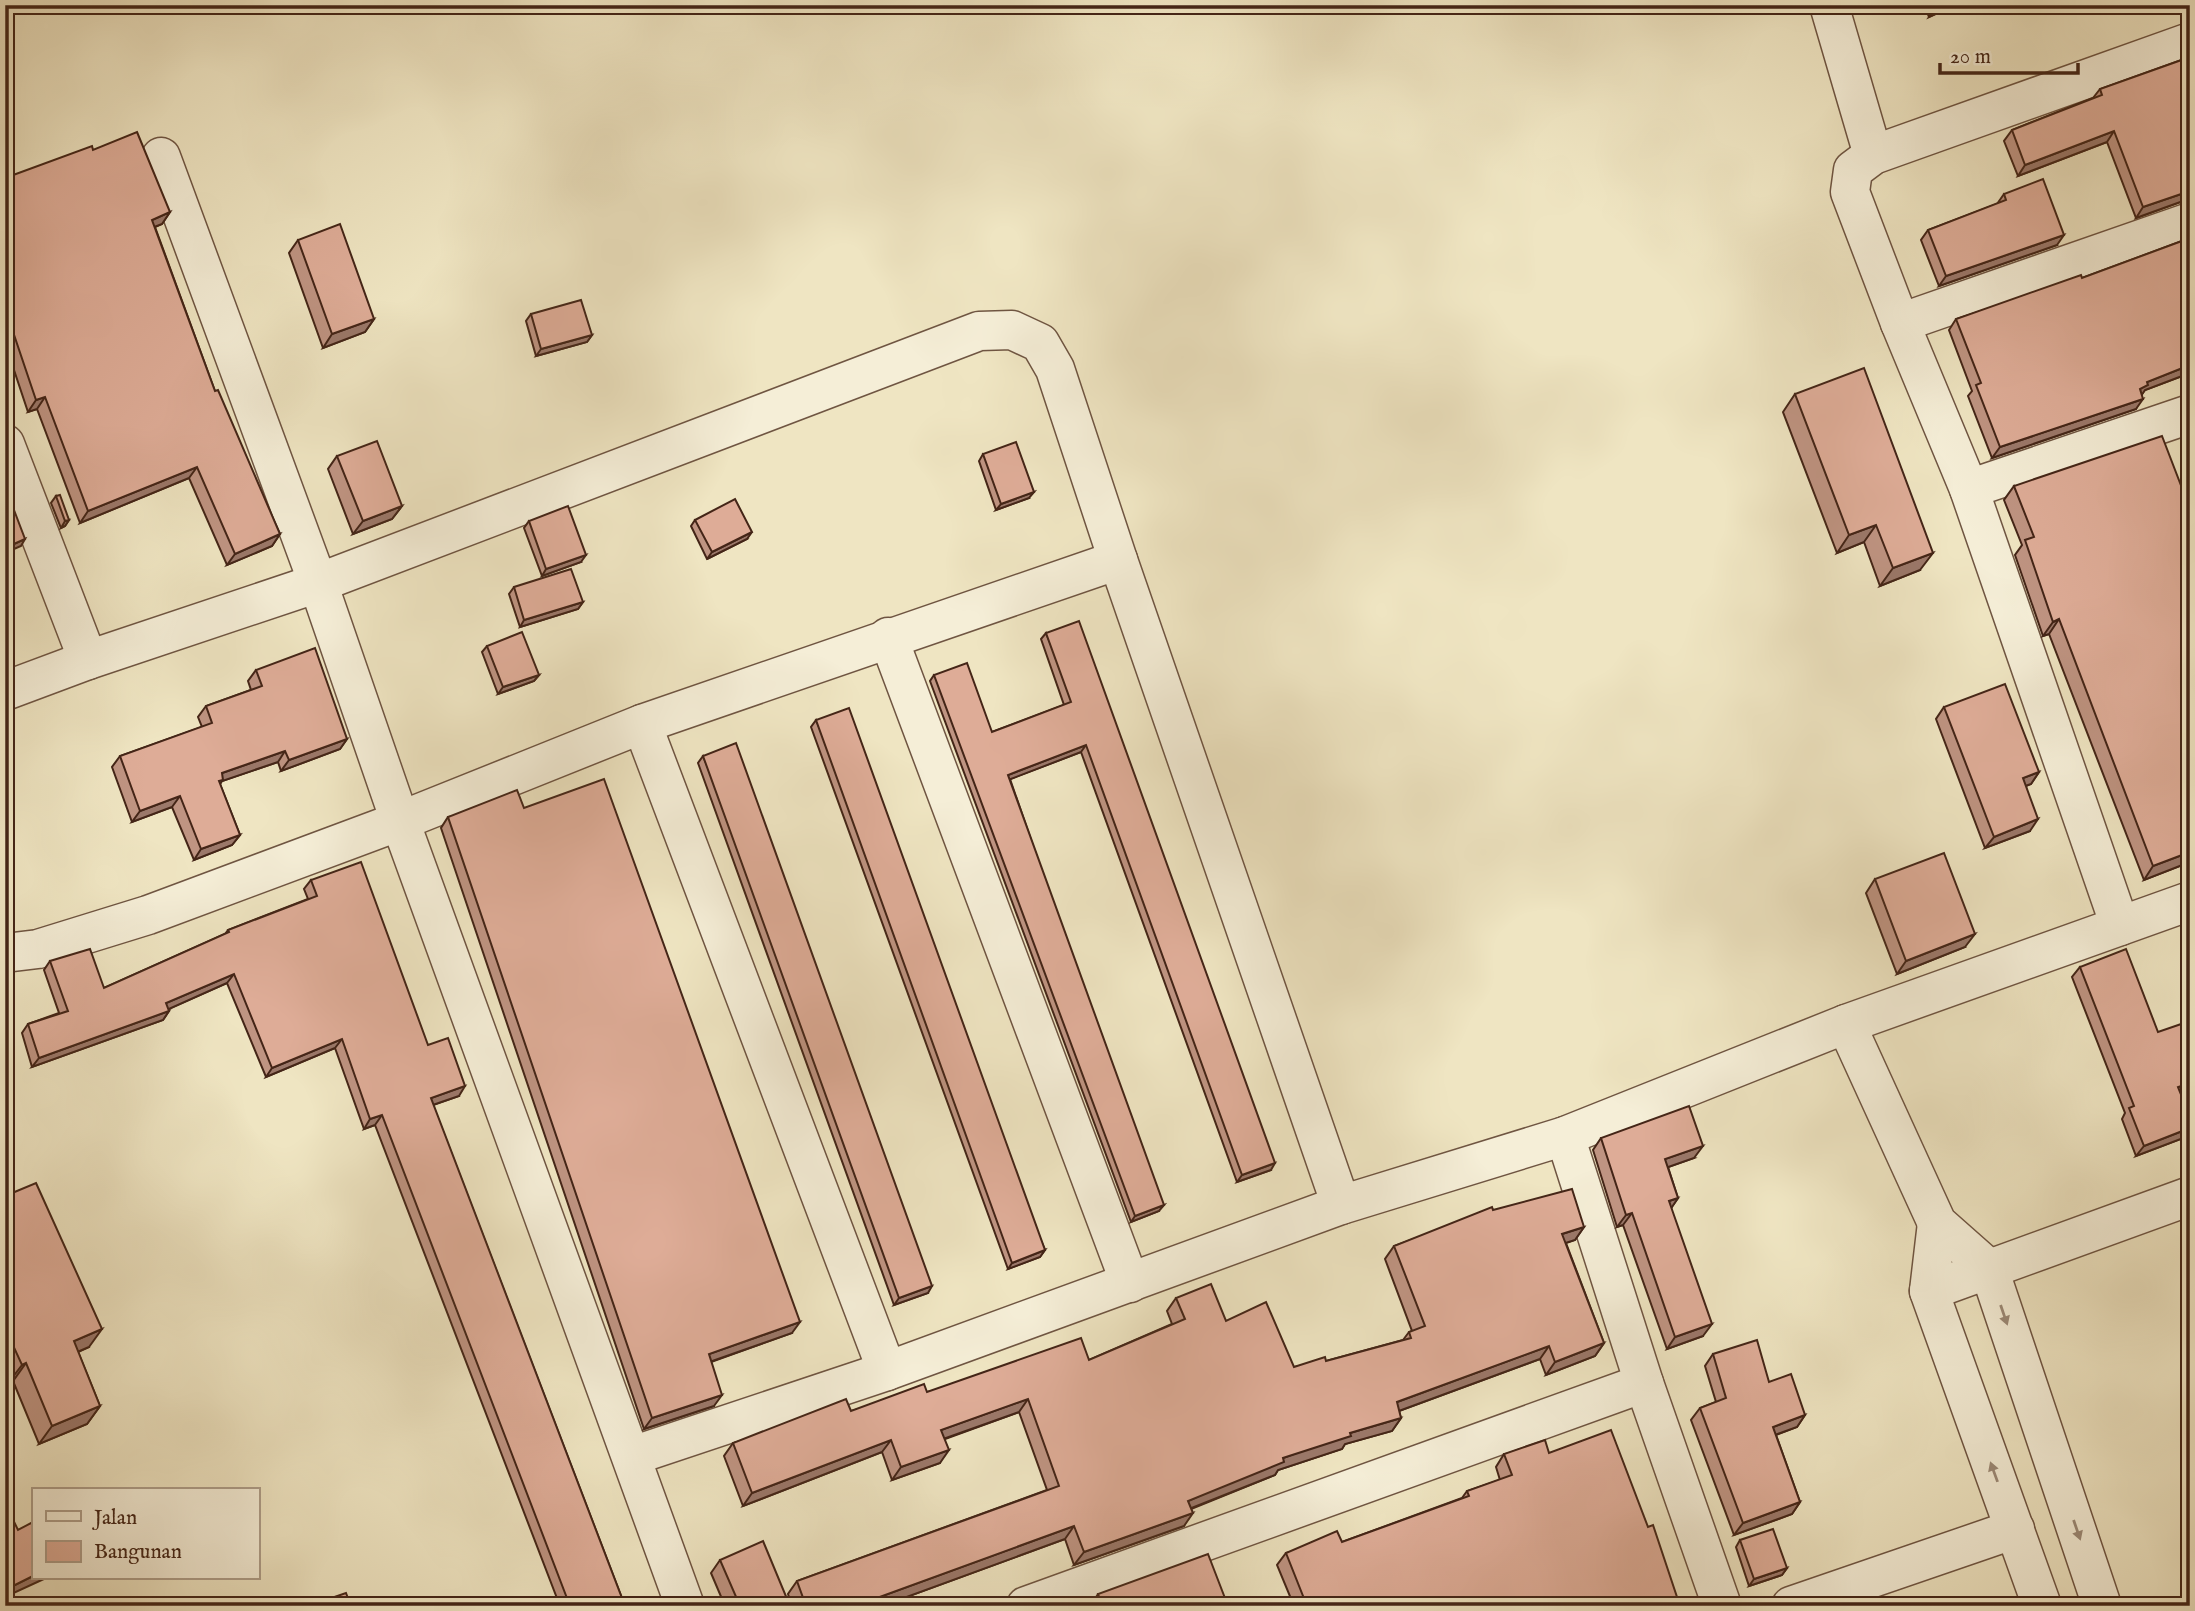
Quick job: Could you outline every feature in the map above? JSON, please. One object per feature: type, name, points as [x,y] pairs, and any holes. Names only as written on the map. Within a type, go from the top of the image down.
[{"type":"street","points":[[1829,5],[1873,155]]},
{"type":"street","points":[[2120,926],[1969,489],[1900,323],[1850,192],[1853,170],[1873,155],[2190,42]]},
{"type":"street","points":[[160,157],[318,583],[400,821],[685,1606]]},
{"type":"street","points":[[1900,323],[2190,222]]},
{"type":"street","points":[[5,691],[88,660],[318,583],[979,331],[1012,330],[1040,343],[1055,369],[1118,560],[1341,1205]]},
{"type":"street","points":[[1969,489],[2188,420]]},
{"type":"street","points":[[5,444],[88,660]]},
{"type":"street","points":[[5,953],[38,949],[148,915],[400,821],[642,724],[888,637],[1118,560]]},
{"type":"street","points":[[888,637],[1130,1283]]},
{"type":"street","points":[[642,724],[887,1371]]},
{"type":"street","points":[[632,1456],[887,1371],[1341,1205],[1565,1136],[1846,1024],[2190,901]]},
{"type":"street","points":[[1846,1024],[1937,1223],[1989,1269],[2102,1606]]},
{"type":"street","points":[[1565,1136],[1644,1383],[1722,1606]]},
{"type":"street","points":[[1929,1291],[2190,1196]]},
{"type":"street","points":[[1937,1223],[1929,1291],[2042,1606]]},
{"type":"street","points":[[1026,1606],[1644,1383]]},
{"type":"street","points":[[1791,1606],[2015,1529]]},
{"type":"building","points":[[2190,57],[2190,191],[2143,207],[2114,131],[2025,165],[2012,130],[2102,95],[2100,89]]},
{"type":"building","points":[[137,132],[170,212],[152,220],[215,391],[218,390],[280,534],[235,554],[197,467],[88,511],[45,397],[36,400],[5,308],[5,178],[92,146],[93,150]]},
{"type":"building","points":[[2043,179],[2064,235],[1946,276],[1928,230],[2006,200],[2004,194]]},
{"type":"building","points":[[340,224],[374,319],[332,334],[298,240]]},
{"type":"building","points":[[2190,238],[2190,365],[2147,382],[2148,385],[2140,389],[2143,399],[2000,447],[1976,385],[1981,383],[1956,319],[2081,275],[2082,278]]},
{"type":"building","points":[[581,300],[592,335],[541,349],[531,314]]},
{"type":"building","points":[[1864,368],[1933,553],[1893,568],[1876,525],[1849,535],[1795,394]]},
{"type":"building","points":[[2162,436],[2190,509],[2190,852],[2153,866],[2059,619],[2053,622],[2025,540],[2034,537],[2014,486]]},
{"type":"building","points":[[377,441],[402,506],[363,521],[337,456]]},
{"type":"building","points":[[1016,442],[1034,492],[1001,504],[983,454]]},
{"type":"building","points":[[60,495],[69,520],[65,521],[56,496]]},
{"type":"building","points":[[735,499],[752,532],[712,552],[695,520]]},
{"type":"building","points":[[568,506],[586,555],[546,569],[529,521]]},
{"type":"building","points":[[14,510],[25,539],[5,548],[5,513]]},
{"type":"building","points":[[571,569],[583,602],[524,620],[514,587]]},
{"type":"building","points":[[1079,621],[1275,1163],[1242,1175],[1086,745],[1008,775],[1164,1205],[1135,1216],[934,675],[967,663],[992,732],[1071,702],[1046,633]]},
{"type":"building","points":[[522,632],[539,675],[503,687],[487,646]]},
{"type":"building","points":[[315,648],[347,739],[289,760],[285,751],[222,773],[223,780],[219,781],[240,835],[201,849],[180,796],[140,811],[120,756],[212,723],[206,706],[262,686],[256,670]]},
{"type":"building","points":[[2005,684],[2039,772],[2023,778],[2038,819],[1994,837],[1944,707]]},
{"type":"building","points":[[849,708],[1045,1250],[1012,1263],[816,720]]},
{"type":"building","points":[[736,743],[932,1286],[899,1298],[703,756]]},
{"type":"building","points":[[604,779],[800,1322],[709,1354],[722,1395],[652,1418],[448,817],[517,790],[524,808]]},
{"type":"building","points":[[1944,853],[1975,934],[1906,961],[1875,879]]},
{"type":"building","points":[[361,862],[428,1045],[448,1038],[465,1086],[431,1098],[625,1606],[570,1606],[382,1115],[370,1119],[342,1039],[272,1068],[234,974],[166,1003],[169,1011],[39,1058],[28,1024],[68,1011],[50,961],[90,949],[104,988],[229,932],[228,930],[317,896],[311,880]]},
{"type":"building","points":[[2126,949],[2158,1032],[2190,1021],[2190,1083],[2178,1087],[2190,1117],[2190,1128],[2144,1146],[2129,1108],[2134,1106],[2080,967]]},
{"type":"building","points":[[1689,1106],[1703,1146],[1665,1159],[1678,1198],[1669,1201],[1712,1324],[1675,1337],[1632,1213],[1626,1215],[1601,1138]]},
{"type":"building","points":[[36,1183],[102,1329],[74,1341],[100,1406],[52,1426],[26,1363],[22,1365],[5,1328],[5,1196]]},
{"type":"building","points":[[1572,1189],[1584,1227],[1562,1234],[1604,1343],[1555,1362],[1549,1346],[1397,1402],[1401,1418],[1350,1433],[1351,1436],[1283,1458],[1284,1462],[1188,1501],[1193,1513],[1084,1552],[1074,1526],[855,1606],[806,1606],[797,1581],[1059,1486],[1028,1399],[941,1430],[949,1450],[901,1467],[891,1440],[752,1493],[733,1443],[846,1399],[851,1411],[924,1384],[927,1392],[1081,1338],[1089,1360],[1185,1319],[1176,1298],[1211,1284],[1226,1321],[1266,1302],[1294,1367],[1325,1357],[1326,1361],[1411,1338],[1409,1332],[1425,1326],[1394,1246],[1492,1207],[1493,1210]]},
{"type":"building","points":[[1757,1340],[1769,1382],[1791,1374],[1805,1415],[1773,1427],[1800,1502],[1743,1523],[1700,1408],[1726,1398],[1713,1354]]},
{"type":"building","points":[[1611,1430],[1648,1527],[1653,1525],[1680,1606],[1307,1606],[1286,1553],[1337,1531],[1342,1542],[1469,1496],[1467,1491],[1512,1475],[1504,1454],[1545,1440],[1549,1453]]},
{"type":"building","points":[[5,1503],[18,1530],[32,1523],[32,1576],[5,1590]]},
{"type":"building","points":[[1773,1529],[1787,1568],[1754,1579],[1740,1540]]},
{"type":"building","points":[[763,1541],[790,1606],[740,1606],[720,1560]]},
{"type":"building","points":[[1208,1554],[1228,1606],[1078,1606],[1100,1599],[1098,1594]]},
{"type":"building","points":[[346,1593],[351,1606],[308,1606]]}]
